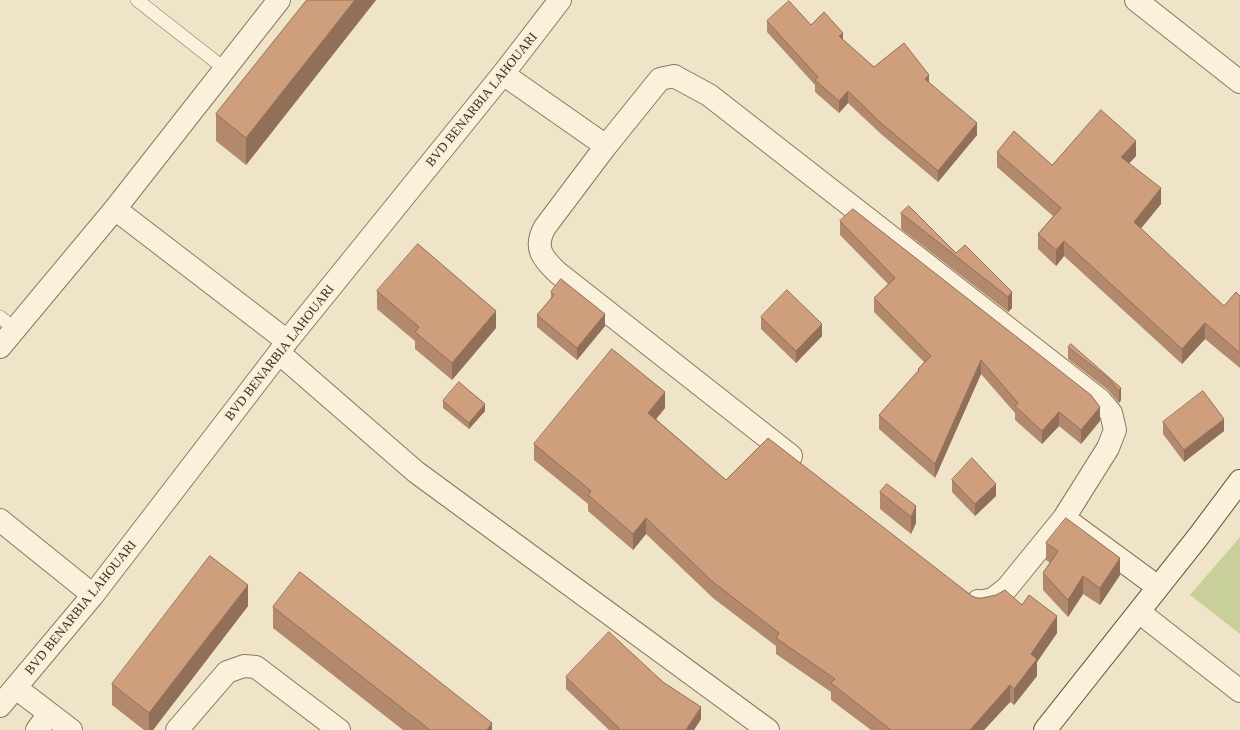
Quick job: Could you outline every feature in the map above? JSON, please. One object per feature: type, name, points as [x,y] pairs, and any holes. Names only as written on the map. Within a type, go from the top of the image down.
[{"type":"street","points":[[0,347],[8,323],[115,209],[279,0]]},
{"type":"street","name":"BVD BENARBIA LAHOUARI","points":[[0,706],[93,595],[283,347],[503,74],[560,0]]},
{"type":"street","points":[[1136,0],[1240,82]]},
{"type":"street","points":[[503,74],[606,146]]},
{"type":"street","points":[[808,469],[558,273],[544,260],[540,251],[539,243],[545,227],[606,146],[660,79],[674,76],[709,96],[1100,400],[1111,412],[1115,430],[1108,448],[1064,518],[1007,588],[993,598],[979,602],[965,592]]},
{"type":"street","points":[[115,209],[283,347],[416,472],[768,730]]},
{"type":"street","points":[[1045,730],[1140,612],[1240,481]]},
{"type":"street","points":[[1064,518],[1158,587]]},
{"type":"street","points":[[0,520],[93,595]]},
{"type":"street","points":[[1140,612],[1240,691]]},
{"type":"street","points":[[177,730],[227,672],[244,666],[256,667],[339,730]]},
{"type":"street","points":[[16,688],[43,722],[71,730]]},
{"type":"lane","points":[[137,0],[226,69]]},
{"type":"green space","points":[[1240,537],[1240,634],[1190,595]]},
{"type":"building","points":[[307,0],[355,0],[246,138],[216,114]]},
{"type":"building","points":[[789,1],[811,25],[824,12],[843,33],[839,36],[874,67],[904,43],[929,75],[925,79],[977,123],[938,171],[881,123],[848,91],[839,101],[815,80],[818,77],[767,21]]},
{"type":"building","points":[[1101,110],[1136,141],[1121,157],[1161,188],[1134,222],[1224,306],[1236,292],[1240,296],[1240,353],[1205,323],[1182,349],[1064,241],[1056,250],[1038,234],[1061,208],[997,152],[1014,131],[1052,165]]},
{"type":"building","points":[[909,206],[956,253],[965,245],[1012,292],[1008,297],[901,213]]},
{"type":"building","points":[[853,209],[1091,395],[1100,407],[1081,430],[1059,412],[1042,431],[1015,406],[1018,403],[981,360],[935,464],[879,415],[931,356],[874,298],[895,278],[840,221]]},
{"type":"building","points":[[418,244],[496,311],[452,363],[415,332],[419,327],[377,291]]},
{"type":"building","points":[[561,279],[605,314],[577,348],[537,315],[554,295],[551,292]]},
{"type":"building","points":[[787,290],[822,324],[796,351],[761,317]]},
{"type":"building","points":[[1071,344],[1121,388],[1119,391],[1108,378],[1068,347]]},
{"type":"building","points":[[612,349],[665,392],[648,413],[726,480],[768,438],[972,596],[982,598],[996,595],[1005,590],[1022,605],[1029,595],[1057,616],[1031,654],[1037,659],[1014,689],[1010,685],[970,730],[891,730],[831,683],[835,679],[776,638],[779,633],[713,582],[646,518],[633,534],[588,495],[591,491],[534,444]]},
{"type":"building","points":[[459,382],[485,404],[469,423],[443,401]]},
{"type":"building","points":[[1203,391],[1224,419],[1184,450],[1163,422]]},
{"type":"building","points":[[972,458],[996,484],[975,504],[952,480]]},
{"type":"building","points":[[887,484],[916,506],[911,517],[880,492]]},
{"type":"building","points":[[1066,518],[1120,558],[1100,588],[1083,576],[1068,600],[1043,573],[1058,551],[1046,543]]},
{"type":"building","points":[[210,556],[248,585],[149,713],[112,684]]},
{"type":"building","points":[[300,572],[492,723],[487,730],[430,730],[273,607]]},
{"type":"building","points":[[609,632],[663,682],[701,707],[686,730],[618,730],[619,728],[566,677]]}]
